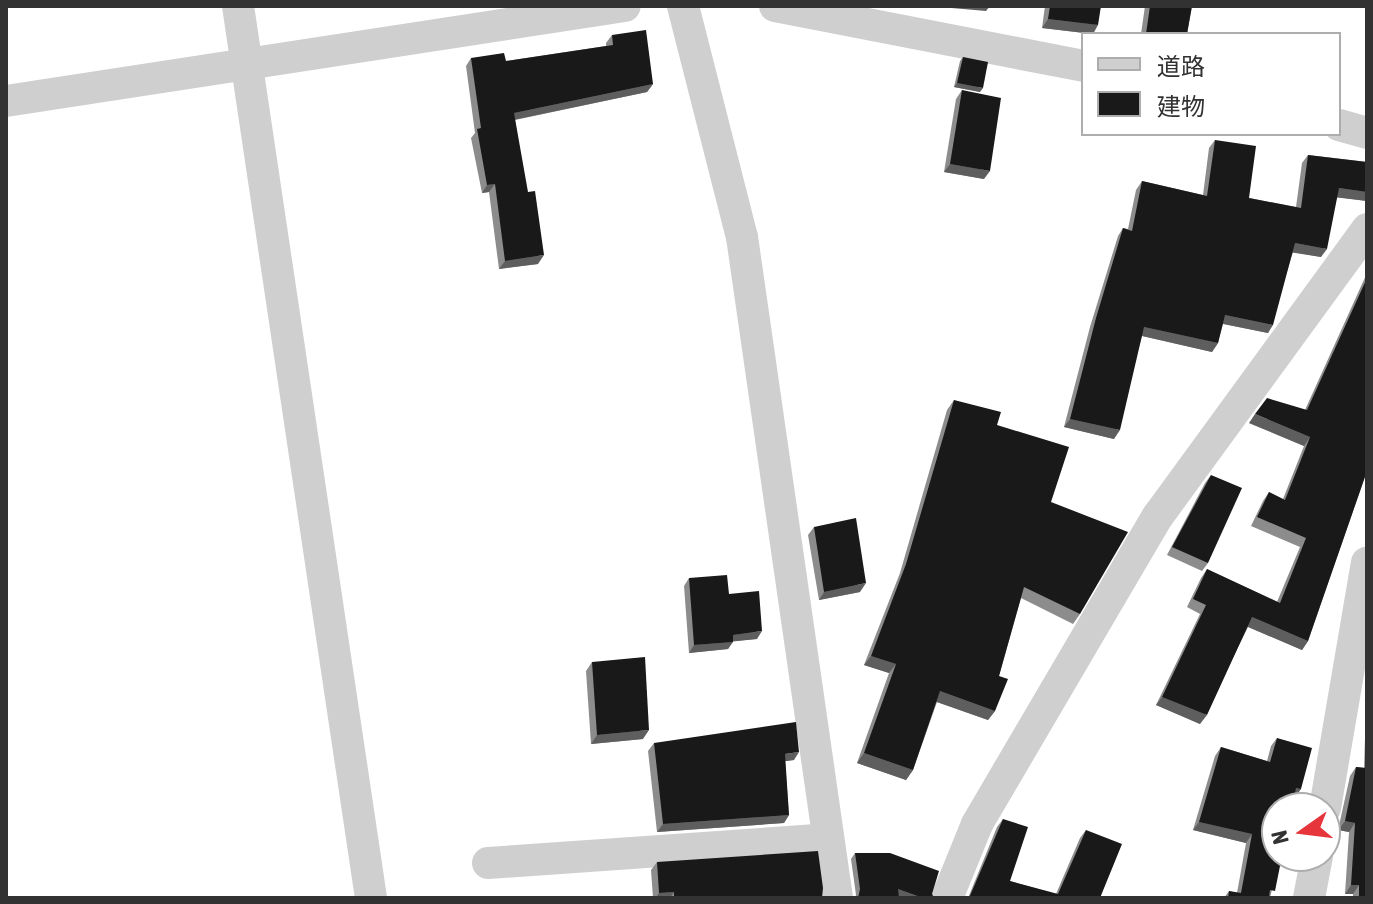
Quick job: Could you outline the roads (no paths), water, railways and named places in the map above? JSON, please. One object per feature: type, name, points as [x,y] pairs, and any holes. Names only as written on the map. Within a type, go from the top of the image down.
[{"type":"street","points":[[238,6],[371,898]]},
{"type":"street","points":[[6,101],[248,61],[625,6]]},
{"type":"street","points":[[683,6],[742,237],[837,898]]},
{"type":"street","points":[[775,6],[1081,66]]},
{"type":"street","points":[[1341,126],[1367,133]]},
{"type":"street","points":[[947,898],[977,824],[1158,516],[1367,229]]},
{"type":"street","points":[[1329,792],[1360,650],[1367,563]]},
{"type":"street","points":[[488,863],[827,839]]},
{"type":"street","points":[[1309,898],[1314,872]]}]
